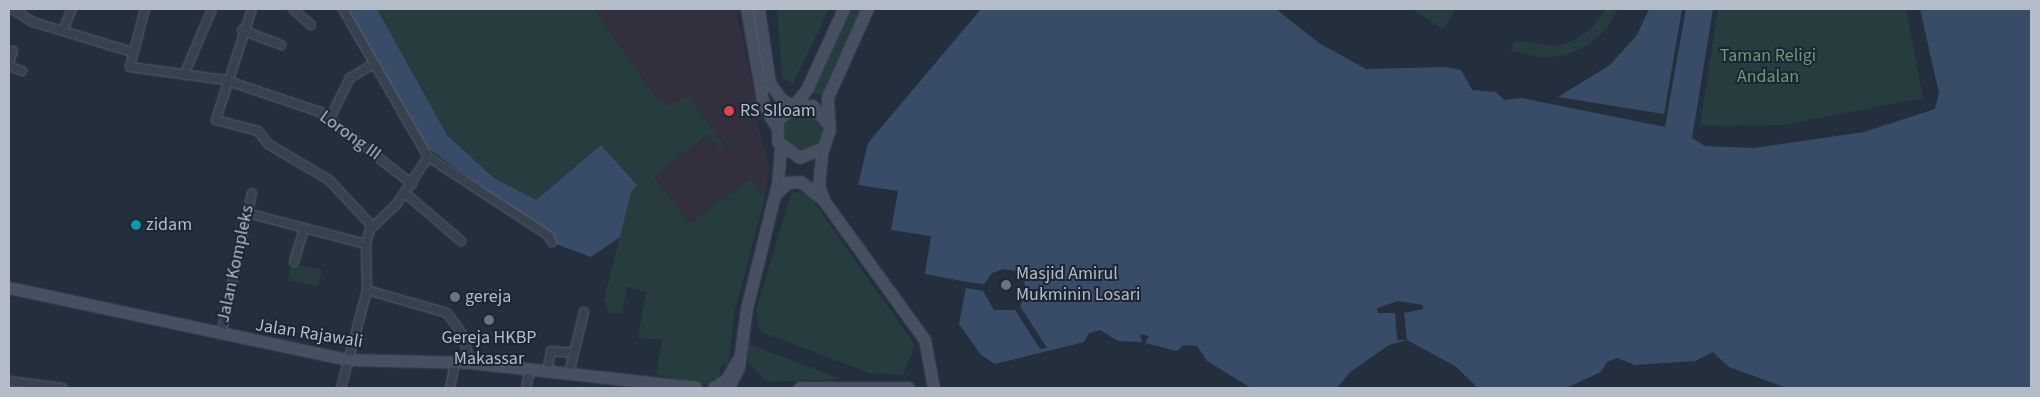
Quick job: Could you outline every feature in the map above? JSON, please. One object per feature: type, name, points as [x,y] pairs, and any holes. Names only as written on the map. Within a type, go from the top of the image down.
[{"type":"main road","points":[[729,388],[738,374],[738,359],[776,197],[781,147],[776,126],[764,106],[747,9]]},
{"type":"main road","points":[[759,9],[770,83],[776,94],[794,106],[813,106],[829,125]]},
{"type":"main road","points":[[776,126],[807,90],[844,9]]},
{"type":"main road","points":[[825,202],[819,185],[829,125],[828,98],[868,9]]},
{"type":"main road","points":[[781,147],[800,158],[824,148]]},
{"type":"main road","points":[[776,197],[785,185],[800,182],[825,202],[925,340],[934,388]]},
{"type":"main road","name":"Jalan Rajawali","points":[[9,288],[221,335],[348,360],[472,363],[691,388]]},
{"type":"main road","points":[[714,388],[727,380],[738,359]]},
{"type":"main road","points":[[800,388],[908,388]]},
{"type":"street","points":[[63,31],[72,9]]},
{"type":"street","points":[[12,12],[63,31],[132,52],[145,9]]},
{"type":"street","points":[[184,75],[212,9]]},
{"type":"street","points":[[252,9],[242,30],[225,80],[216,120],[258,131],[268,144],[329,180],[372,226]]},
{"type":"street","points":[[293,9],[311,25]]},
{"type":"street","points":[[343,9],[428,158],[549,236],[552,242]]},
{"type":"street","points":[[242,30],[281,45]]},
{"type":"street","points":[[9,62],[13,51]]},
{"type":"street","name":"Lorong III","points":[[132,52],[130,67],[225,80],[330,118],[412,184]]},
{"type":"street","points":[[330,118],[350,78],[374,64]]},
{"type":"street","points":[[9,66],[22,71]]},
{"type":"street","points":[[341,388],[367,290],[366,244],[372,226],[405,193],[428,158]]},
{"type":"street","name":"Jalan Kompleks","points":[[221,335],[252,193]]},
{"type":"street","points":[[405,193],[461,241]]},
{"type":"street","points":[[247,213],[304,230],[366,244]]},
{"type":"street","points":[[294,262],[304,230]]},
{"type":"street","points":[[367,290],[447,312],[462,334],[472,363]]},
{"type":"street","points":[[569,374],[584,312]]},
{"type":"street","points":[[547,372],[551,351],[574,352]]},
{"type":"street","points":[[450,388],[455,362]]},
{"type":"street","points":[[526,388],[530,370]]},
{"type":"street","points":[[9,381],[64,388]]},
{"type":"shaded area","name":"RS SIloam","points":[[594,9],[736,9],[760,118],[757,124],[770,167],[765,197],[750,178],[690,223],[654,177],[709,134],[720,149],[725,145],[676,103],[664,103],[656,97]]},
{"type":"green space","points":[[377,9],[594,9],[656,97],[670,105],[688,96],[725,146],[720,150],[708,134],[654,177],[690,223],[751,178],[765,197],[734,314],[728,365],[721,365],[719,380],[712,377],[713,386],[656,375],[662,340],[638,338],[646,292],[627,287],[622,313],[609,313],[604,300],[631,191],[601,145],[536,200],[494,178],[447,135]]},
{"type":"green space","points":[[777,9],[829,9],[793,84],[782,77]]},
{"type":"green space","points":[[851,9],[862,9],[823,96],[812,93]]},
{"type":"green space","points":[[1412,9],[1456,9],[1443,29]]},
{"type":"green space","points":[[1606,9],[1618,9],[1606,29],[1588,45],[1565,55],[1541,58],[1511,50],[1514,41],[1555,46],[1574,40],[1591,29]]},
{"type":"green space","name":"Taman Religi Andalan","points":[[1718,9],[1906,9],[1923,98],[1782,125],[1700,126]]},
{"type":"green space","points":[[803,112],[817,117],[822,131],[817,145],[803,150],[789,145],[784,131],[789,117]]},
{"type":"green space","points":[[792,191],[809,195],[915,345],[903,375],[869,373],[764,333],[758,326],[756,310]]},
{"type":"green space","points":[[292,263],[322,270],[318,286],[288,280]]},
{"type":"green space","points":[[749,344],[841,379],[768,382],[747,362]]},
{"type":"water","points":[[346,9],[377,9],[447,135],[494,178],[536,200],[601,145],[637,185],[631,192],[620,237],[591,257],[556,244],[552,237],[426,147]]},
{"type":"water","points":[[981,9],[1276,9],[1319,43],[1366,69],[1445,67],[1461,70],[1472,90],[1496,92],[1504,100],[1522,98],[1665,127],[1686,9],[1713,9],[1692,138],[1705,146],[1754,148],[1864,132],[1935,109],[1939,93],[1920,9],[2031,9],[2031,388],[1787,388],[1729,367],[1713,352],[1695,361],[1635,365],[1617,358],[1607,362],[1601,372],[1566,388],[1478,388],[1455,366],[1407,340],[1389,345],[1350,372],[1337,388],[1251,388],[1207,361],[1197,346],[1184,345],[1177,351],[1145,343],[1149,336],[1140,334],[1142,342],[1118,341],[1100,330],[1089,333],[1084,342],[995,364],[981,355],[959,324],[967,282],[925,274],[931,236],[891,230],[898,191],[858,185],[868,143]]},
{"type":"water","points":[[1649,9],[1682,9],[1664,114],[1558,97],[1610,65],[1637,35]]},
{"type":"pier","points":[[1003,269],[1015,271],[1024,280],[1026,292],[1020,306],[1047,348],[1040,349],[1015,310],[994,310],[983,291],[966,288],[967,282],[984,284],[992,273]]},
{"type":"pier","points":[[1398,301],[1423,305],[1423,309],[1404,313],[1407,340],[1397,340],[1395,313],[1378,313],[1377,308]]},
{"type":"place","name":"RS SIloam","points":[[729,111]]},
{"type":"place","name":"zidam","points":[[136,225]]},
{"type":"place","name":"Masjid Amirul Mukminin Losari","points":[[1006,285]]},
{"type":"place","name":"gereja","points":[[455,297]]},
{"type":"place","name":"Gereja HKBP Makassar","points":[[489,320]]}]
